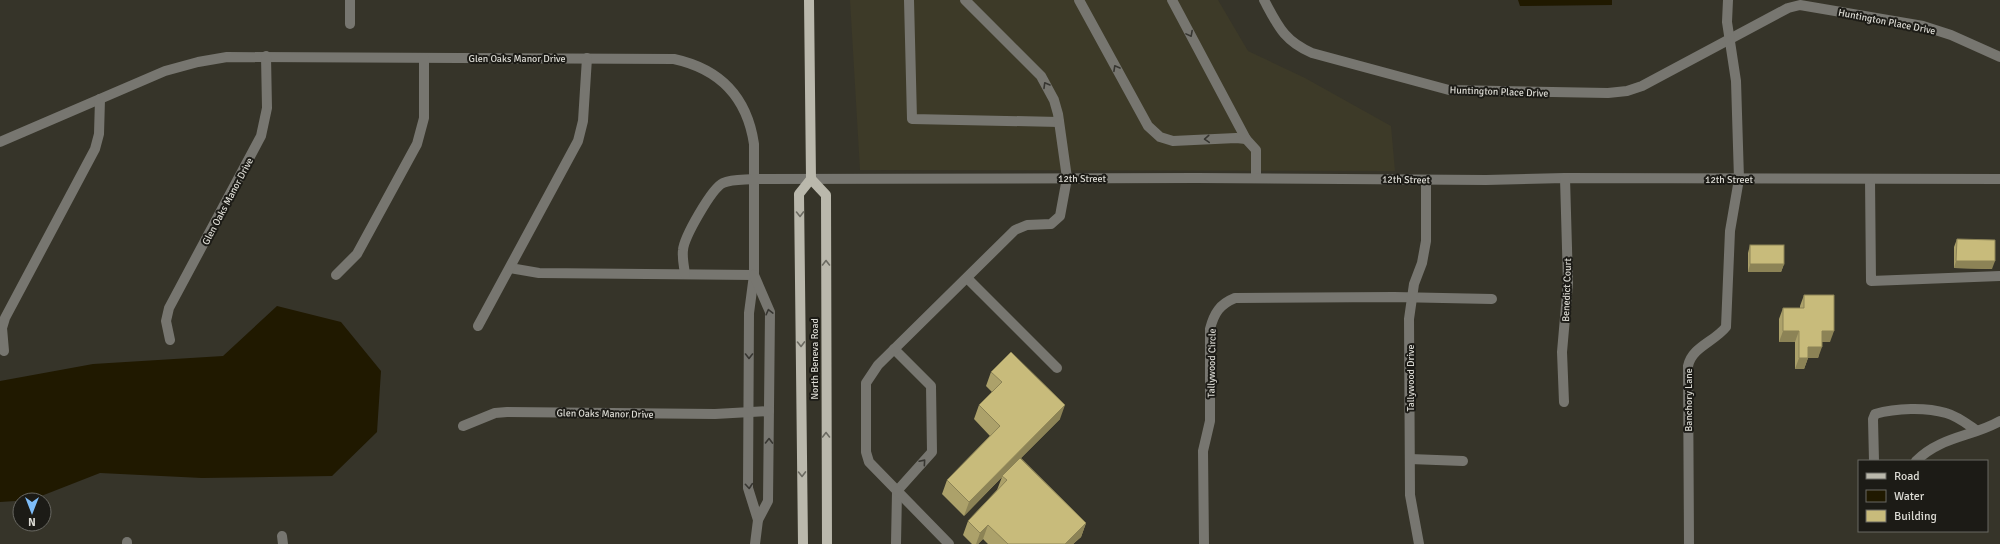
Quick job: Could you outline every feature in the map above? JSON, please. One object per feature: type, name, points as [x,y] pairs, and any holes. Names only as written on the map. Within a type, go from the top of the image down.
[{"type":"main road","points":[[809,0],[811,179]]},
{"type":"main road","name":"North Beneva Road","points":[[803,544],[799,194],[811,179],[826,195],[827,544]]},
{"type":"street","points":[[350,0],[350,24]]},
{"type":"street","points":[[909,0],[912,119],[1059,122]]},
{"type":"street","points":[[949,544],[869,462],[866,452],[866,383],[878,365],[1015,230],[1026,225],[1051,224],[1060,216],[1067,178],[1059,122],[1054,100],[1040,76],[965,0]]},
{"type":"street","points":[[1079,0],[1148,126],[1160,137],[1178,141],[1236,138],[1246,139]]},
{"type":"street","points":[[1172,0],[1246,139],[1256,150],[1256,178]]},
{"type":"street","name":"Huntington Place Drive","points":[[1264,0],[1278,27],[1286,38],[1298,47],[1312,53],[1449,90],[1608,93],[1627,91],[1642,86],[1788,8],[1800,5],[1923,26],[1951,35],[2000,57]]},
{"type":"street","points":[[1728,0],[1729,40],[1736,81],[1739,179]]},
{"type":"street","name":"Glen Oaks Manor Drive","points":[[170,340],[166,321],[169,308],[261,136],[266,108],[266,56]]},
{"type":"street","name":"Glen Oaks Manor Drive","points":[[0,142],[165,71],[198,62],[226,57],[674,59],[687,62],[706,70],[721,80],[732,91],[747,116],[754,144],[754,275],[749,313],[748,488],[758,520]]},
{"type":"street","points":[[336,275],[357,254],[417,144],[424,118],[424,58]]},
{"type":"street","points":[[478,326],[578,141],[583,121],[587,58]]},
{"type":"street","points":[[4,351],[2,328],[5,318],[95,149],[99,134],[100,99]]},
{"type":"street","name":"Benedict Court","points":[[1564,402],[1562,359],[1568,283],[1565,178]]},
{"type":"street","points":[[685,274],[682,258],[685,242],[709,196],[716,187],[724,182],[754,179],[811,179]]},
{"type":"street","name":"12th Street","points":[[811,179],[2000,179]]},
{"type":"street","name":"Banchory Lane","points":[[1689,544],[1688,366],[1690,358],[1695,351],[1719,336],[1726,327],[1730,231],[1739,179]]},
{"type":"street","points":[[1870,179],[1871,281],[2000,276]]},
{"type":"street","name":"Tallywood Drive","points":[[1419,544],[1410,495],[1410,319],[1414,284],[1422,263],[1426,241],[1426,180]]},
{"type":"street","points":[[510,268],[539,274],[754,275]]},
{"type":"street","name":"Glen Oaks Manor Drive","points":[[754,275],[770,312],[768,501],[758,520],[755,544]]},
{"type":"street","points":[[967,278],[1057,368]]},
{"type":"street","name":"Tallywood Circle","points":[[1204,544],[1203,451],[1210,421],[1210,329],[1216,310],[1226,302],[1235,298],[1412,298]]},
{"type":"street","points":[[1412,298],[1492,300]]},
{"type":"street","points":[[894,349],[931,386],[932,452],[897,491],[896,544]]},
{"type":"street","points":[[1874,460],[1873,419],[1875,414],[1904,410],[1946,413],[1959,418],[1976,430]]},
{"type":"street","name":"Glen Oaks Manor Drive","points":[[463,426],[495,413],[507,412],[715,414],[769,411]]},
{"type":"street","points":[[1917,460],[1924,452],[1934,447],[1961,435],[2000,421]]},
{"type":"street","points":[[1410,460],[1462,461]]},
{"type":"shaded area","points":[[850,0],[1218,0],[1248,51],[1305,78],[1391,126],[1395,171],[860,170]]},
{"type":"water","points":[[1518,0],[1612,0],[1612,5],[1520,6]]},
{"type":"water","points":[[277,306],[341,322],[381,371],[377,432],[332,476],[202,478],[100,473],[51,492],[12,492],[12,501],[0,502],[0,381],[93,364],[223,356]]},
{"type":"building","points":[[1957,239],[1995,240],[1995,261],[1956,261]]},
{"type":"building","points":[[1750,245],[1784,245],[1784,264],[1750,264]]},
{"type":"building","points":[[1804,295],[1834,295],[1834,331],[1822,331],[1822,347],[1808,347],[1808,358],[1799,358],[1799,331],[1783,331],[1783,308],[1804,308]]},
{"type":"building","points":[[1011,352],[1065,405],[969,502],[947,480],[1000,426],[979,405],[1002,382],[991,372]]},
{"type":"building","points":[[1020,458],[1086,523],[1065,544],[1008,544],[988,525],[980,533],[968,521],[1007,480],[1002,476]]}]
